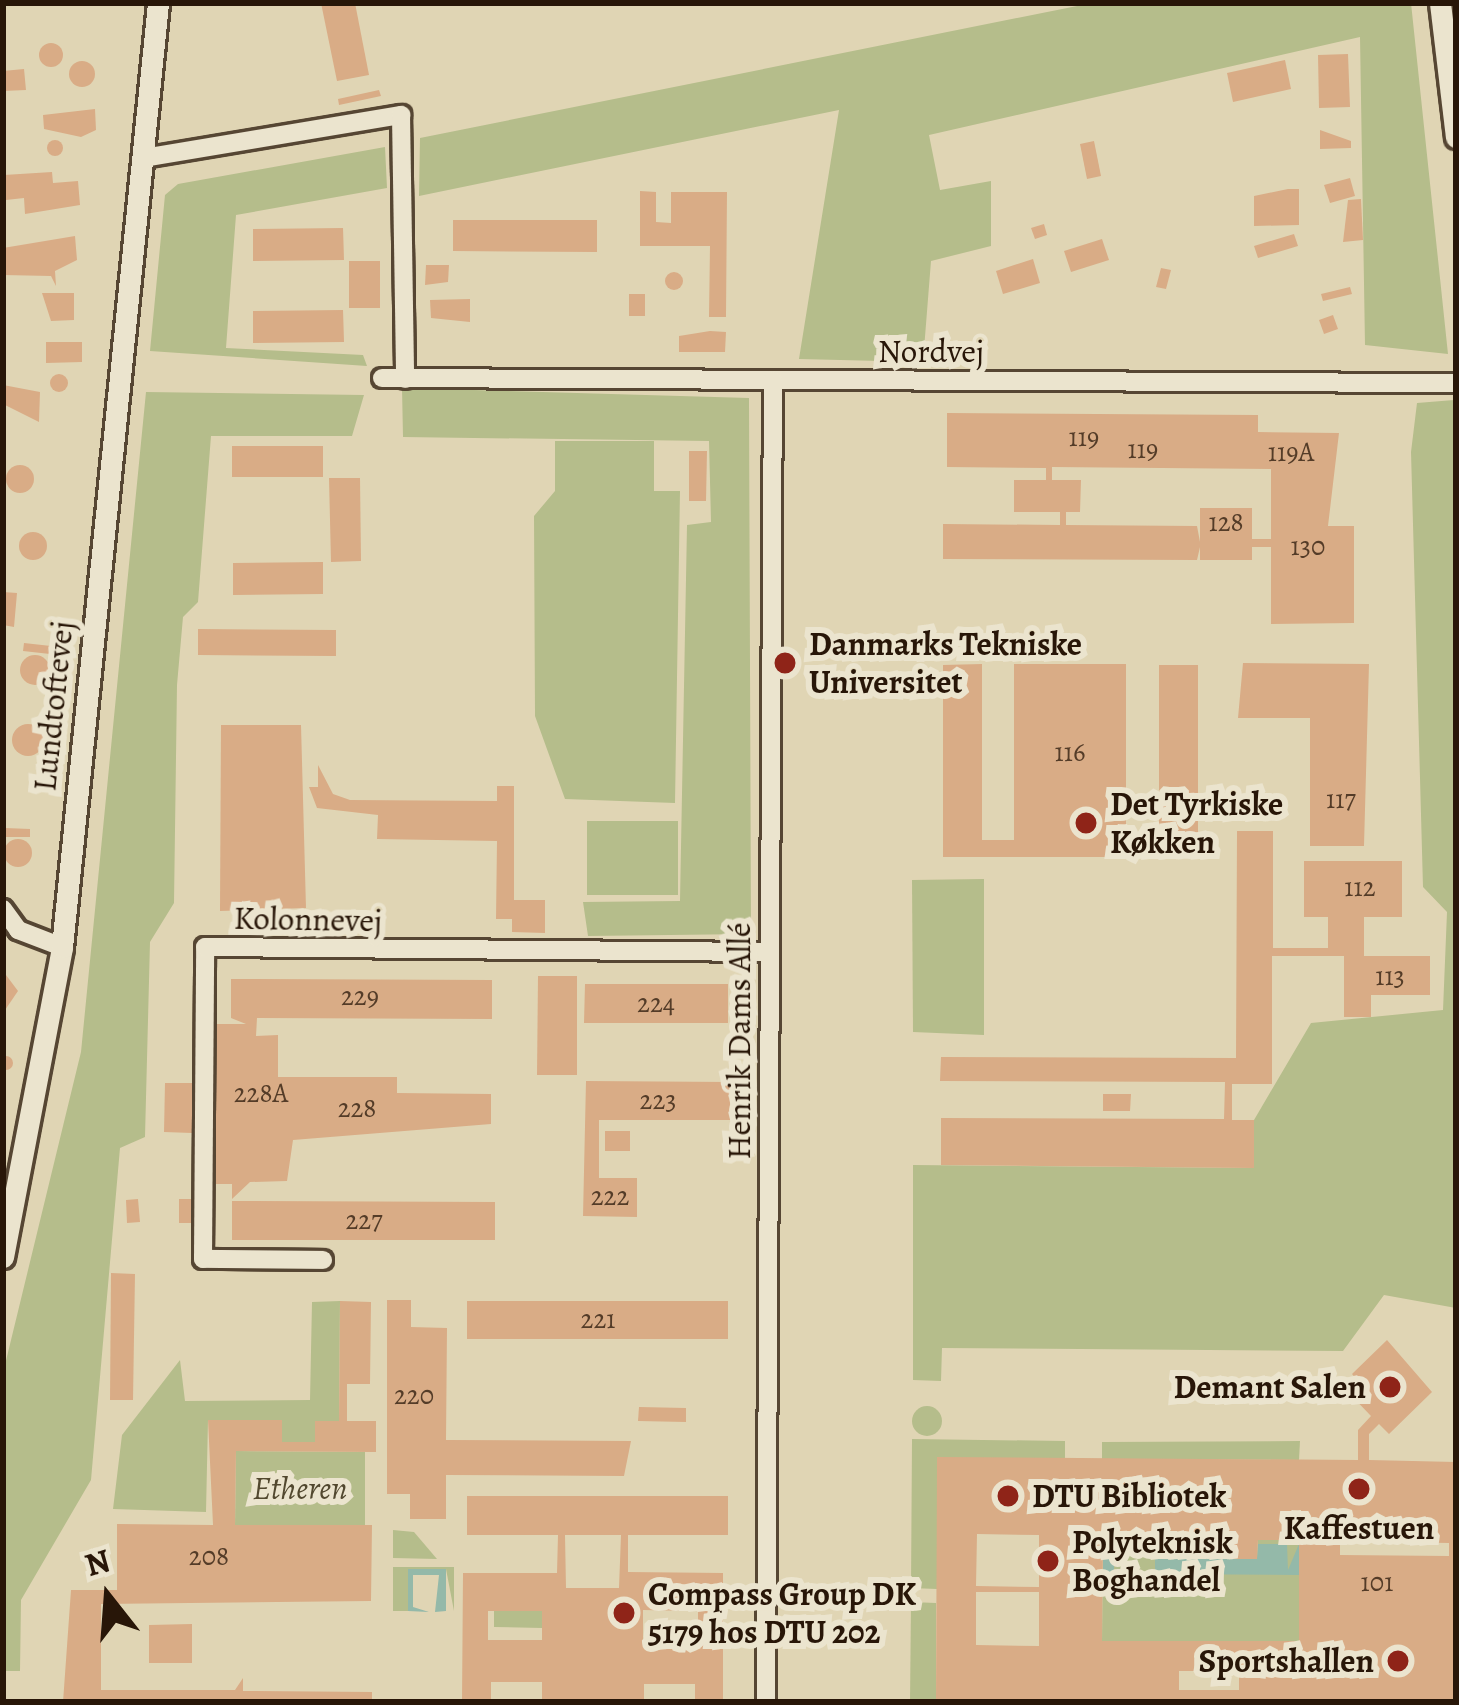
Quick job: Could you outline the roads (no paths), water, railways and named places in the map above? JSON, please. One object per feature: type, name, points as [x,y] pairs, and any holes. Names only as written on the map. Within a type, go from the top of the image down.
[{"type":"street","name":"Lundtoftevej","points":[[3,1257],[62,947],[158,3]]},
{"type":"street","points":[[1440,3],[1456,137]]},
{"type":"street","points":[[144,158],[401,115],[405,379]]},
{"type":"street","name":"Nordvej","points":[[382,379],[1456,383]]},
{"type":"street","name":"Henrik Dams Allé","points":[[766,1702],[773,380]]},
{"type":"street","points":[[3,909],[19,929],[62,947]]},
{"type":"street","name":"Kolonnevej","points":[[322,1260],[203,1259],[205,947],[770,952]]},
{"type":"place","name":"Danmarks Tekniske Universitet","points":[[785,663]]},
{"type":"place","name":"Det Tyrkiske Køkken","points":[[1086,823]]},
{"type":"place","name":"Demant Salen","points":[[1390,1387]]},
{"type":"place","name":"Kaffestuen","points":[[1359,1489]]},
{"type":"place","name":"DTU Bibliotek","points":[[1008,1496]]},
{"type":"place","name":"Polyteknisk Boghandel","points":[[1048,1561]]},
{"type":"place","name":"Compass Group DK 5179 hos DTU 202","points":[[624,1613]]},
{"type":"place","name":"Sportshallen","points":[[1398,1661]]},
{"type":"park label","name":"Etheren","points":[[300,1488]]}]
